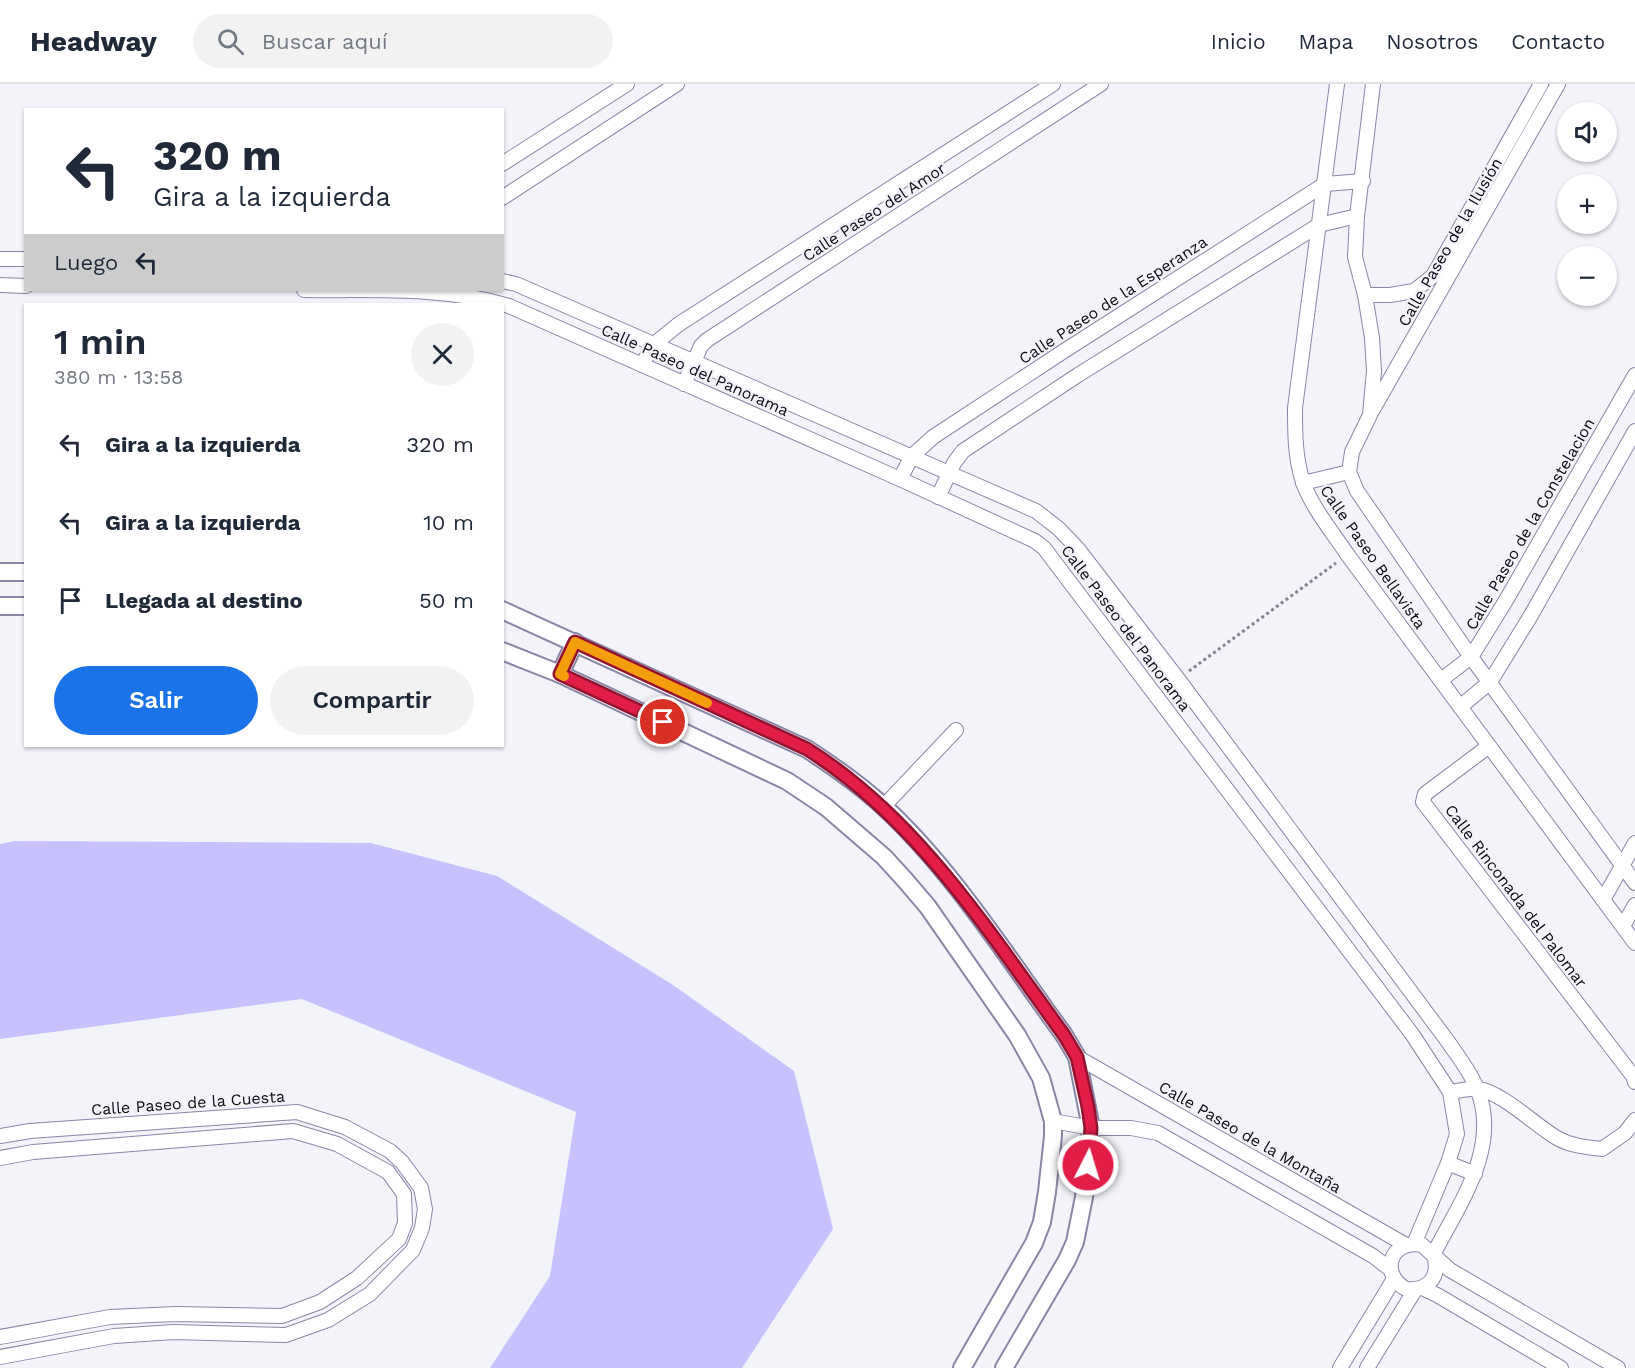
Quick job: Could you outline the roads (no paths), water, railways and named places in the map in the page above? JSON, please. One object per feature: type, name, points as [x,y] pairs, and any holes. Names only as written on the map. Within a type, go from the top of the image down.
[{"type":"street","points":[[504,163],[627,84]]},
{"type":"street","points":[[504,197],[677,84]]},
{"type":"street","name":"Calle Paseo del Amor","points":[[642,365],[653,345],[679,324],[1053,84]]},
{"type":"street","name":"Calle Paseo del Amor","points":[[684,384],[692,362],[707,340],[1101,84]]},
{"type":"street","name":"Calle Paseo Bellavista","points":[[1337,84],[1294,408],[1296,454],[1303,483],[1347,554],[1635,943]]},
{"type":"street","name":"Calle Paseo Bellavista","points":[[1373,84],[1357,216],[1355,257],[1365,295],[1372,338],[1374,370],[1370,416],[1352,453],[1349,472],[1357,491],[1471,657],[1635,883]]},
{"type":"street","name":"Calle Paseo de la Ilusión","points":[[1365,295],[1390,295],[1414,291],[1434,276],[1541,84]]},
{"type":"street","name":"Calle Paseo de la Ilusión","points":[[1370,416],[1558,84]]},
{"type":"street","name":"Calle Paseo de la Esperanza","points":[[900,479],[912,456],[933,437],[980,405],[1325,184],[1363,181]]},
{"type":"street","points":[[938,496],[947,474],[963,451],[1078,375],[1318,225],[1357,216]]},
{"type":"street","points":[[0,259],[24,260]]},
{"type":"street","name":"Calle Paseo del Panorama","points":[[504,281],[516,284],[1036,511],[1059,529],[1078,549],[1178,679],[1449,1043],[1477,1089],[1483,1106],[1485,1125],[1483,1147],[1474,1174],[1434,1257]]},
{"type":"street","points":[[0,285],[24,286]]},
{"type":"street","name":"Calle Paseo del Panorama","points":[[411,291],[484,298],[500,303]]},
{"type":"street","name":"Calle Paseo del Panorama","points":[[504,304],[938,496],[1035,541],[1053,557],[1412,1034],[1450,1092],[1457,1134],[1449,1163],[1410,1244]]},
{"type":"street","name":"Calle Paseo de la Constelacion","points":[[1441,680],[1471,657],[1635,375]]},
{"type":"street","points":[[1460,707],[1490,682],[1530,617],[1635,431]]},
{"type":"street","points":[[1303,483],[1349,472]]},
{"type":"street","points":[[0,572],[24,572]]},
{"type":"street","points":[[0,606],[24,606]]},
{"type":"street","points":[[504,611],[807,749],[830,764],[883,807],[913,837],[954,885],[1064,1035],[1077,1057],[1091,1128],[1084,1197],[1075,1242],[1067,1260],[1004,1368]]},
{"type":"street","points":[[560,674],[575,642]]},
{"type":"street","points":[[504,652],[560,674],[787,781],[825,807],[884,857],[928,907],[1017,1035],[1041,1078],[1053,1121],[1047,1192],[1042,1222],[1034,1243],[962,1368]]},
{"type":"street","points":[[883,807],[956,730]]},
{"type":"street","name":"Calle Rinconada del Palomar","points":[[1490,746],[1425,794],[1423,802],[1633,1076],[1635,1082]]},
{"type":"street","points":[[1603,900],[1635,843]]},
{"type":"street","points":[[1623,926],[1635,905]]},
{"type":"street","name":"Calle Paseo de la Montaña","points":[[1077,1057],[1410,1244]]},
{"type":"street","points":[[1450,1092],[1477,1089],[1498,1097],[1558,1139],[1580,1147],[1602,1149],[1625,1133],[1635,1120]]},
{"type":"street","name":"Calle Paseo de la Cuesta","points":[[0,1136],[30,1131],[297,1112],[345,1127],[390,1151],[402,1162],[421,1188],[425,1209],[422,1228],[413,1250],[370,1294],[328,1320],[286,1335],[173,1332],[114,1336],[0,1357]]},
{"type":"street","points":[[1053,1121],[1091,1128],[1131,1128],[1158,1133],[1373,1256],[1406,1289],[1418,1289],[1437,1295],[1562,1368]]},
{"type":"street","points":[[30,1131],[33,1152]]},
{"type":"street","points":[[0,1158],[33,1152],[293,1131],[337,1144],[379,1165],[388,1172],[404,1194],[405,1223],[399,1239],[357,1278],[320,1302],[282,1316],[175,1314],[110,1317],[0,1337]]},
{"type":"street","points":[[379,1165],[390,1151]]},
{"type":"street","points":[[1449,1163],[1474,1174]]},
{"type":"street","points":[[1340,1368],[1392,1274],[1394,1254],[1410,1244],[1422,1245],[1450,1270],[1614,1367]]},
{"type":"street","points":[[1367,1368],[1418,1289],[1430,1283],[1435,1276],[1437,1268],[1434,1257]]},
{"type":"street","points":[[173,1332],[175,1314]]}]
